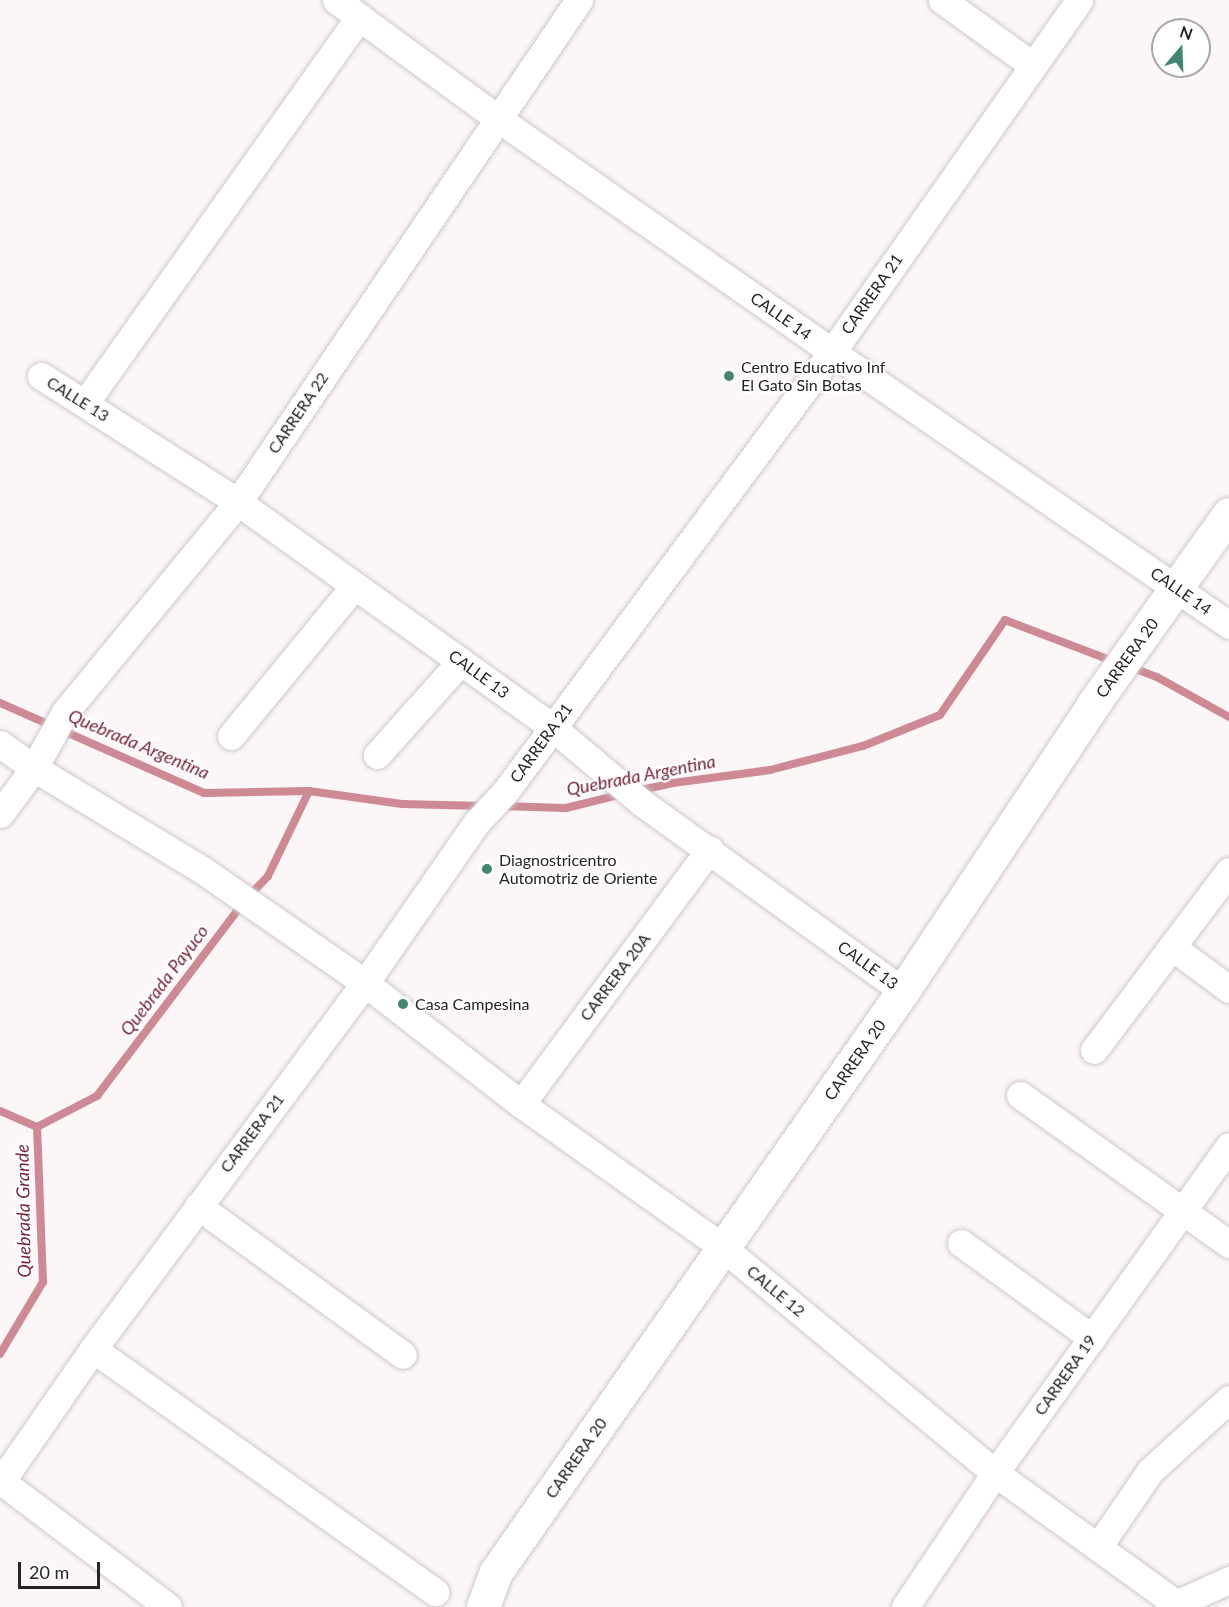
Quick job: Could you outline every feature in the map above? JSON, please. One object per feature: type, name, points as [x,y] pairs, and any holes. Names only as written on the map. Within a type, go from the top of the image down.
[{"type":"main road","name":"CARRERA 20","points":[[483,1607],[496,1572],[903,991],[1112,680],[1229,514]]},
{"type":"street","name":"CALLE 14","points":[[336,0],[497,118],[1229,625]]},
{"type":"street","name":"CARRERA 22","points":[[0,814],[34,768],[60,722],[238,502],[579,0]]},
{"type":"street","points":[[942,0],[1032,65]]},
{"type":"street","name":"CARRERA 21","points":[[1,1482],[93,1349],[365,983],[476,823],[505,792],[832,352],[1079,0]]},
{"type":"street","points":[[85,403],[359,17]]},
{"type":"street","name":"CALLE 13","points":[[41,376],[238,502],[355,585],[552,727],[641,801],[903,991]]},
{"type":"street","points":[[231,736],[355,585]]},
{"type":"street","points":[[377,755],[461,661]]},
{"type":"street","name":"CALLE 12","points":[[0,744],[34,768],[204,871],[365,983],[521,1104],[722,1247],[995,1473],[1175,1606]]},
{"type":"street","name":"CARRERA 20A","points":[[521,1104],[710,849]]},
{"type":"street","points":[[1094,1050],[1229,871]]},
{"type":"street","points":[[1172,947],[1229,989]]},
{"type":"street","points":[[1020,1095],[1229,1244]]},
{"type":"street","name":"CARRERA 19","points":[[905,1607],[995,1473],[1229,1146]]},
{"type":"street","points":[[198,1206],[403,1355]]},
{"type":"street","points":[[961,1243],[1092,1338]]},
{"type":"street","points":[[93,1349],[435,1592]]},
{"type":"street","points":[[1098,1547],[1150,1471],[1229,1399]]},
{"type":"street","points":[[1,1482],[168,1607]]},
{"type":"street","points":[[1175,1606],[1229,1580]]},
{"type":"waterway","name":"Quebrada Argentina","points":[[636,791],[673,783],[770,770],[863,746],[940,715],[1005,620],[1115,662]]},
{"type":"waterway","name":"Quebrada Argentina","points":[[1128,666],[1157,677],[1229,717]]},
{"type":"waterway","name":"Quebrada Argentina","points":[[0,703],[204,793],[309,791],[402,804],[484,806]]},
{"type":"waterway","name":"Quebrada Payuco","points":[[37,1127],[97,1096],[245,900],[268,876],[309,791]]},
{"type":"waterway","name":"Quebrada Argentina","points":[[500,806],[566,808],[623,794]]},
{"type":"waterway","name":"Quebrada Payuco","points":[[0,1111],[37,1127]]},
{"type":"waterway","name":"Quebrada Grande","points":[[0,1354],[43,1282],[37,1127]]},
{"type":"place","name":"Centro Educativo Inf El Gato Sin Botas","points":[[729,376]]},
{"type":"place","name":"Diagnostricentro Automotriz de Oriente","points":[[487,869]]},
{"type":"place","name":"Casa Campesina","points":[[403,1004]]}]
